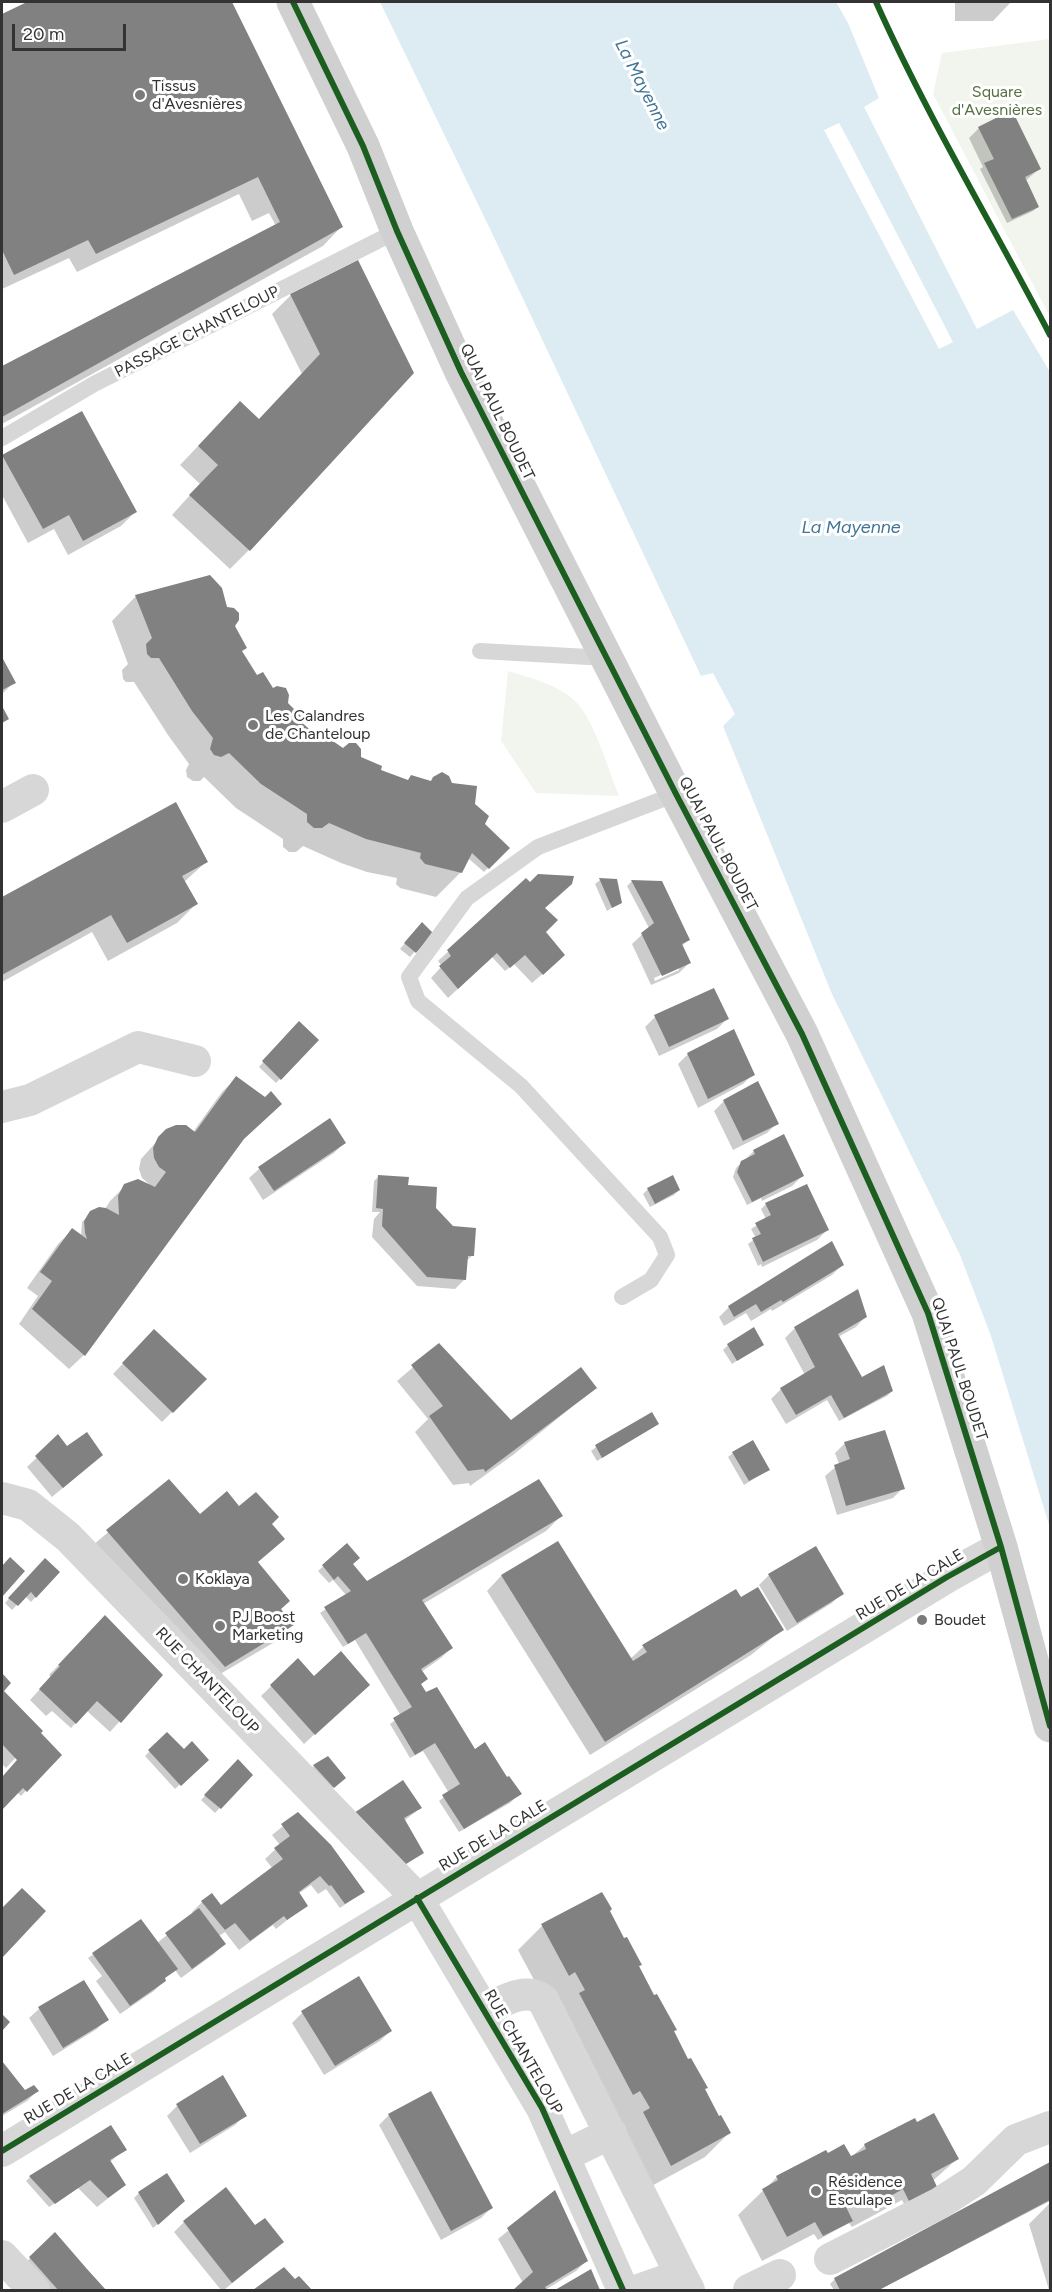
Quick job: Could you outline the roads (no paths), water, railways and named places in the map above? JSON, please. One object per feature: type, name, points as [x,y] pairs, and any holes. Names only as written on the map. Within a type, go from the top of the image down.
[{"type":"street","name":"QUAI PAUL BOUDET","points":[[293,2],[363,146],[396,231],[471,391],[676,794],[802,1034],[928,1313],[1001,1547],[1050,1726]]},
{"type":"street","points":[[2,807],[33,790]]},
{"type":"street","points":[[2,1107],[30,1100],[138,1047],[195,1061]]},
{"type":"street","name":"RUE CHANTELOUP","points":[[2,1498],[28,1505],[68,1537],[417,1898],[542,2108],[623,2290]]},
{"type":"street","name":"RUE DE LA CALE","points":[[2,2151],[947,1577],[1001,1547]]},
{"type":"street","points":[[484,2010],[528,1993],[536,1994],[543,2000],[685,2283],[638,2290]]},
{"type":"street","points":[[830,2259],[940,2204],[974,2181],[1016,2140],[1050,2127]]},
{"type":"street","points":[[564,2156],[611,2133]]},
{"type":"street","points":[[2,2256],[34,2290]]},
{"type":"street","points":[[749,2290],[780,2275]]},
{"type":"lane","name":"PASSAGE CHANTELOUP","points":[[2,438],[94,384],[396,231]]},
{"type":"lane","points":[[480,651],[607,658]]},
{"type":"lane","points":[[622,1297],[651,1280],[667,1255],[660,1237],[521,1086],[418,1001],[409,976],[467,898],[538,848],[676,794]]},
{"type":"water","name":"La Mayenne","points":[[380,2],[836,2],[848,23],[879,98],[864,107],[977,329],[1013,310],[1050,372],[1050,1528],[991,1336],[960,1255],[832,994],[723,726],[735,714],[713,673],[701,676]],"holes":[[[839,123],[953,342],[939,349],[824,130]]]},
{"type":"place","name":"Tissus d'Avesnières","points":[[140,95]]},
{"type":"place","name":"Les Calandres de Chanteloup","points":[[253,725]]},
{"type":"place","name":"Koklaya","points":[[183,1579]]},
{"type":"place","name":"Boudet","points":[[922,1620]]},
{"type":"place","name":"PJ Boost Marketing","points":[[220,1626]]},
{"type":"place","name":"Résidence Esculape","points":[[816,2191]]},
{"type":"park label","name":"Square d'Avesnières","points":[[997,101]]}]
